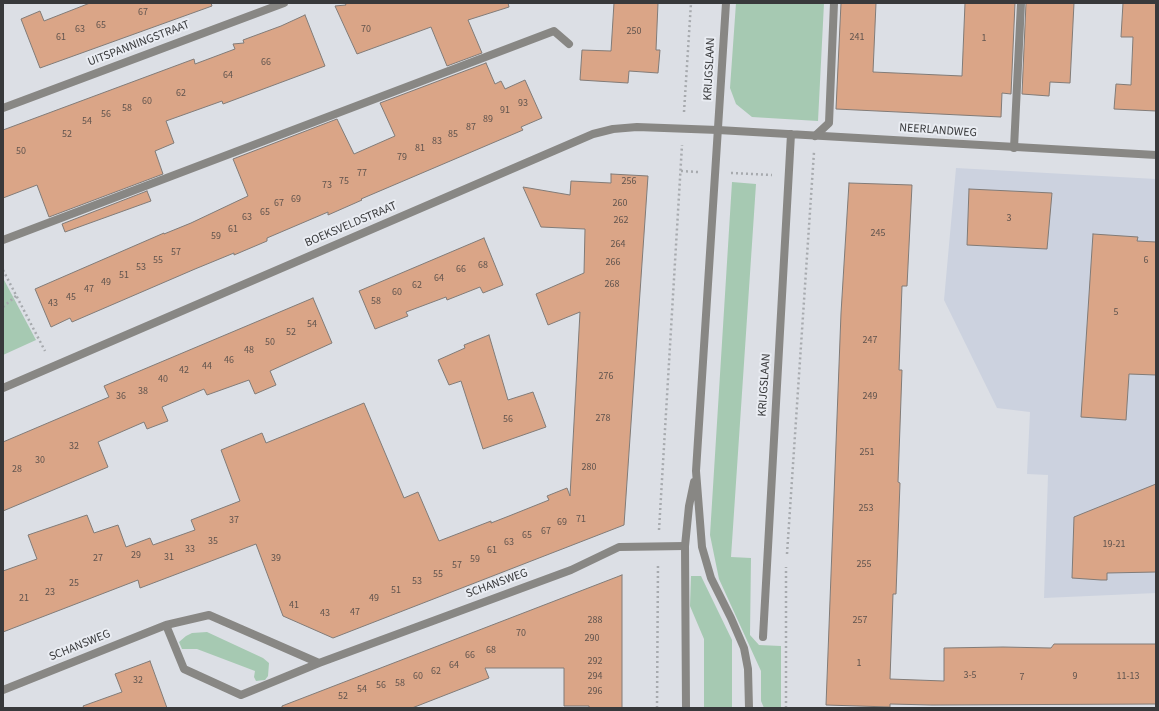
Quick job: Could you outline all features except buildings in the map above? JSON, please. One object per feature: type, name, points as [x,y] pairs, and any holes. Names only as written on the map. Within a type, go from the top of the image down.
[{"type":"street","name":"UITSPANNINGSTRAAT","points":[[3,108],[284,3]]},
{"type":"street","name":"KRIJGSLAAN","points":[[686,708],[685,546],[689,506],[696,471],[726,3]]},
{"type":"street","points":[[815,136],[829,123],[834,3]]},
{"type":"street","points":[[1014,148],[1021,3]]},
{"type":"street","points":[[3,240],[554,31],[569,44]]},
{"type":"street","name":"BOEKSVELDSTRAAT","points":[[3,388],[593,134],[613,129],[637,127],[718,130]]},
{"type":"street","name":"NEERLANDWEG","points":[[718,130],[1156,156]]},
{"type":"street","name":"KRIJGSLAAN","points":[[762,637],[791,134]]},
{"type":"street","name":"KRIJGSLAAN","points":[[696,471],[702,547],[711,578],[744,648],[748,669],[749,708]]},
{"type":"street","name":"SCHANSWEG","points":[[166,625],[184,669],[241,695],[318,663],[571,570],[619,547],[685,546]]},
{"type":"street","name":"SCHANSWEG","points":[[3,690],[166,625],[209,615],[318,663]]},
{"type":"path","points":[[656,708],[658,546],[691,3]]},
{"type":"path","points":[[786,559],[815,136]]},
{"type":"path","points":[[681,171],[813,177]]},
{"type":"path","points":[[3,270],[53,367]]},
{"type":"path","points":[[3,307],[16,296]]},
{"type":"path","points":[[786,566],[786,708]]},
{"type":"shaded area","points":[[956,168],[1156,179],[1156,593],[1044,598],[1048,475],[1027,474],[1030,412],[997,408],[944,300]]},
{"type":"green space","points":[[736,3],[824,3],[818,121],[752,117],[736,104],[730,88]]},
{"type":"green space","points":[[732,182],[756,184],[731,557],[751,558],[750,635],[759,645],[781,646],[781,708],[764,708],[761,701],[761,671],[719,579],[710,535]]},
{"type":"green space","points":[[3,278],[36,340],[3,355]]},
{"type":"green space","points":[[691,576],[701,576],[732,640],[732,708],[704,708],[704,639],[690,606]]},
{"type":"green space","points":[[207,632],[263,658],[269,663],[268,676],[265,680],[256,681],[254,677],[255,671],[197,649],[182,649],[179,642],[186,636],[192,633]]}]
